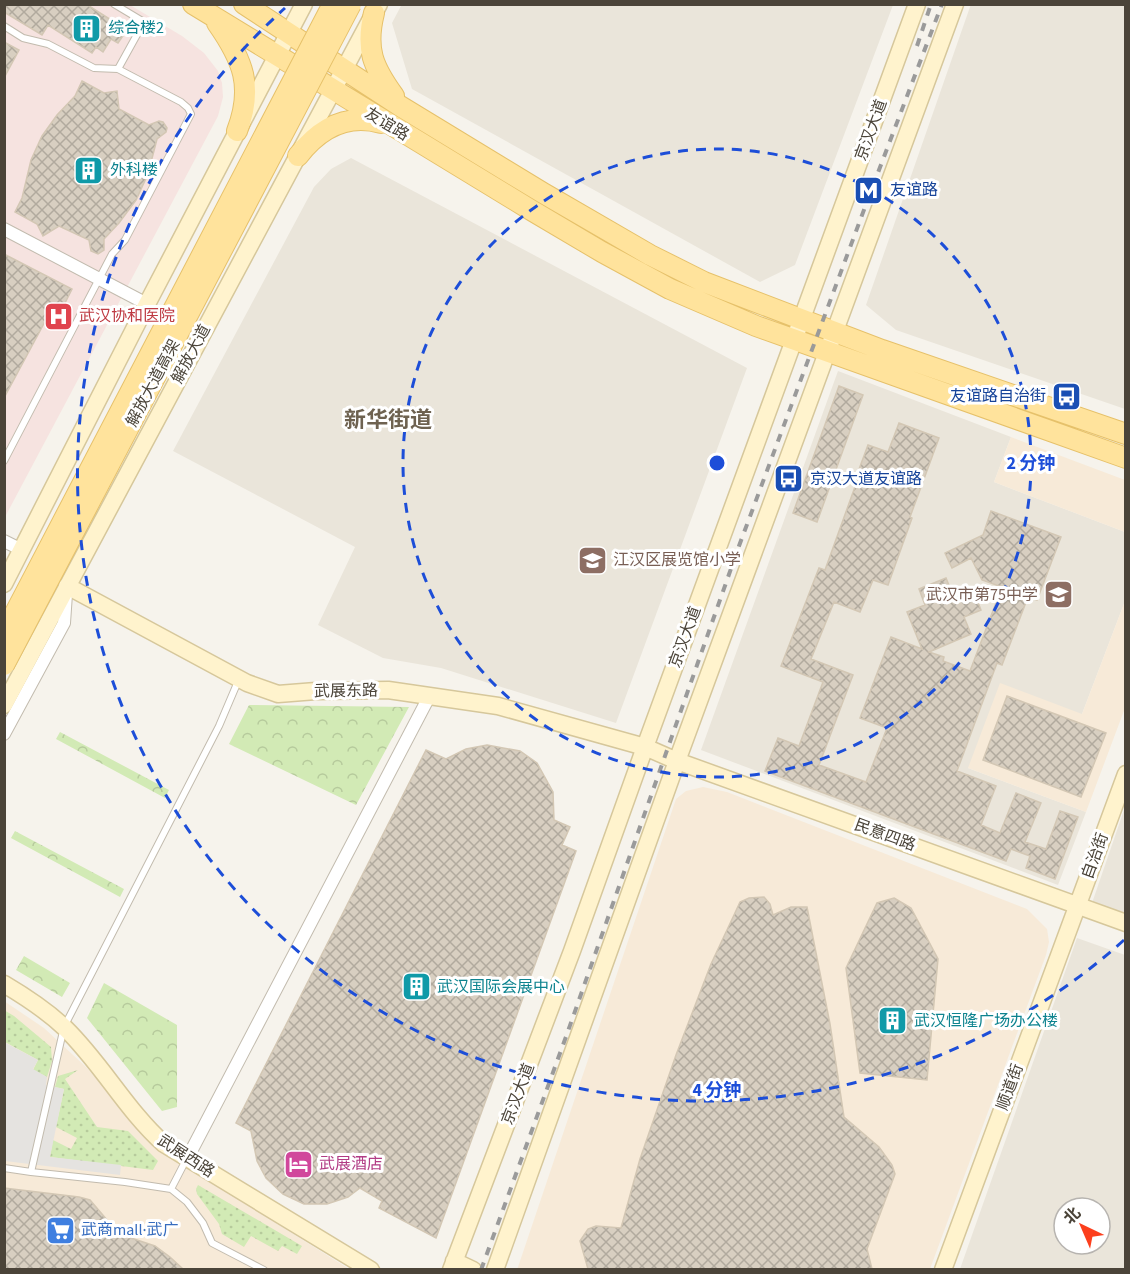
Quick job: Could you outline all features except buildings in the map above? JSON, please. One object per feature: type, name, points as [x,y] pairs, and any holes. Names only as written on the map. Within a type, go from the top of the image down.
[{"type":"main road","name":"友谊路","points":[[193,4],[392,127],[639,273],[695,300],[794,340],[1125,458]]},
{"type":"main road","name":"友谊路","points":[[244,4],[400,106],[650,255],[731,294],[1125,434]]},
{"type":"main road","points":[[4,584],[304,4]]},
{"type":"main road","name":"解放大道高架","points":[[4,634],[333,4]]},
{"type":"main road","name":"解放大道高架","points":[[4,665],[351,4]]},
{"type":"main road","name":"京汉大道","points":[[453,1265],[572,951],[917,4]]},
{"type":"main road","points":[[495,1269],[677,761],[956,4]]},
{"type":"main road","points":[[376,9],[369,32],[369,48],[381,79],[400,106]]},
{"type":"main road","name":"解放大道","points":[[4,705],[376,9]]},
{"type":"main road","points":[[212,16],[230,41],[240,61],[244,77],[247,93],[244,112],[237,131]]},
{"type":"main road","points":[[298,156],[308,142],[341,122],[356,119],[392,127]]},
{"type":"main road","name":"武展东路","points":[[67,586],[239,679],[278,694],[388,690],[430,695],[498,706],[645,747]]},
{"type":"main road","name":"民意四路","points":[[645,747],[677,761],[1125,923]]},
{"type":"main road","name":"自治街","points":[[1077,904],[1125,774]]},
{"type":"main road","name":"顺道街","points":[[943,1269],[1077,904]]},
{"type":"main road","name":"武展西路","points":[[4,984],[64,1027],[96,1063],[138,1119],[164,1144],[371,1269]]},
{"type":"main road","points":[[453,1265],[472,1269]]},
{"type":"street","points":[[4,229],[147,304]]},
{"type":"street","points":[[4,541],[22,550]]},
{"type":"street","points":[[4,734],[64,623],[67,586]]},
{"type":"street","points":[[187,1159],[430,695]]},
{"type":"lane","points":[[114,4],[144,22],[118,69]]},
{"type":"lane","points":[[4,26],[23,38],[48,44],[94,68],[118,69],[181,102],[191,114],[126,240],[112,254],[4,461]]},
{"type":"lane","points":[[30,1173],[64,1027],[219,726],[239,679]]},
{"type":"lane","points":[[171,1189],[187,1159]]},
{"type":"lane","points":[[4,1168],[171,1189],[203,1223],[212,1243],[264,1269]]},
{"type":"shaded area","points":[[402,4],[893,5],[795,265],[760,282],[412,89],[392,23]]},
{"type":"shaded area","points":[[971,4],[1125,5],[1125,409],[896,330],[866,305]]},
{"type":"shaded area","name":"武汉协和医院","points":[[5,5],[130,5],[182,36],[204,53],[218,71],[223,97],[218,116],[5,517]]},
{"type":"shaded area","points":[[351,158],[747,368],[616,723],[441,668],[383,658],[318,625],[355,547],[173,451],[314,187],[331,169]]},
{"type":"shaded area","points":[[838,371],[1011,437],[994,482],[1125,532],[1125,601],[1082,714],[968,768],[1086,812],[1058,885],[701,750]]},
{"type":"shaded area","points":[[1011,437],[1125,480],[1125,532],[994,482]]},
{"type":"shaded area","points":[[1125,601],[1125,708],[1086,812],[968,768],[1000,683],[1082,714]]},
{"type":"shaded area","points":[[703,787],[727,792],[1027,909],[1047,929],[1049,942],[1046,955],[930,1269],[517,1270],[676,799],[686,791]]},
{"type":"shaded area","points":[[1125,807],[1125,916],[1092,903]]},
{"type":"shaded area","points":[[1077,938],[1125,955],[1125,1269],[960,1269]]},
{"type":"shaded area","points":[[4,1001],[44,1028],[86,1067],[160,1150],[349,1269],[5,1269]]},
{"type":"shaded area","points":[[4,1042],[38,1060],[33,1069],[47,1077],[46,1085],[64,1089],[50,1157],[121,1165],[120,1175],[5,1161]]},
{"type":"green space","points":[[249,705],[409,707],[356,805],[229,744]]},
{"type":"green space","points":[[60,732],[169,790],[165,798],[56,739]]},
{"type":"green space","points":[[15,831],[124,889],[120,897],[11,838]]},
{"type":"green space","points":[[24,956],[70,983],[62,997],[16,970]]},
{"type":"green space","points":[[104,983],[177,1025],[177,1107],[162,1111],[87,1018]]},
{"type":"green space","points":[[4,1010],[51,1047],[52,1061],[47,1077],[33,1070],[38,1060],[5,1042]]},
{"type":"green space","points":[[78,1070],[65,1079],[97,1127],[128,1131],[158,1161],[153,1170],[50,1157],[53,1140],[71,1149],[77,1138],[56,1127],[64,1089],[55,1087],[58,1076]]},
{"type":"green space","points":[[198,1185],[302,1246],[297,1254],[282,1246],[278,1251],[251,1236],[244,1247],[222,1234],[219,1224],[197,1194]]},
{"type":"railway","points":[[917,46],[931,4]]},
{"type":"railway","points":[[481,1270],[739,546],[942,4]]},
{"type":"place","name":"综合楼2","points":[[87,28]]},
{"type":"place","name":"外科楼","points":[[89,170]]},
{"type":"place","name":"友谊路","points":[[869,190]]},
{"type":"place","name":"武汉协和医院","points":[[58,316]]},
{"type":"place","name":"友谊路自治街","points":[[1067,396]]},
{"type":"place","name":"京汉大道友谊路","points":[[789,479]]},
{"type":"place","name":"江汉区展览馆小学","points":[[592,560]]},
{"type":"place","name":"武汉市第75中学","points":[[1059,595]]},
{"type":"place","name":"武汉国际会展中心","points":[[416,987]]},
{"type":"place","name":"武汉恒隆广场办公楼","points":[[893,1021]]},
{"type":"place","name":"武展酒店","points":[[298,1164]]},
{"type":"place","name":"武商mall·武广","points":[[60,1230]]},
{"type":"district","name":"新华街道","points":[[388,420]]}]
